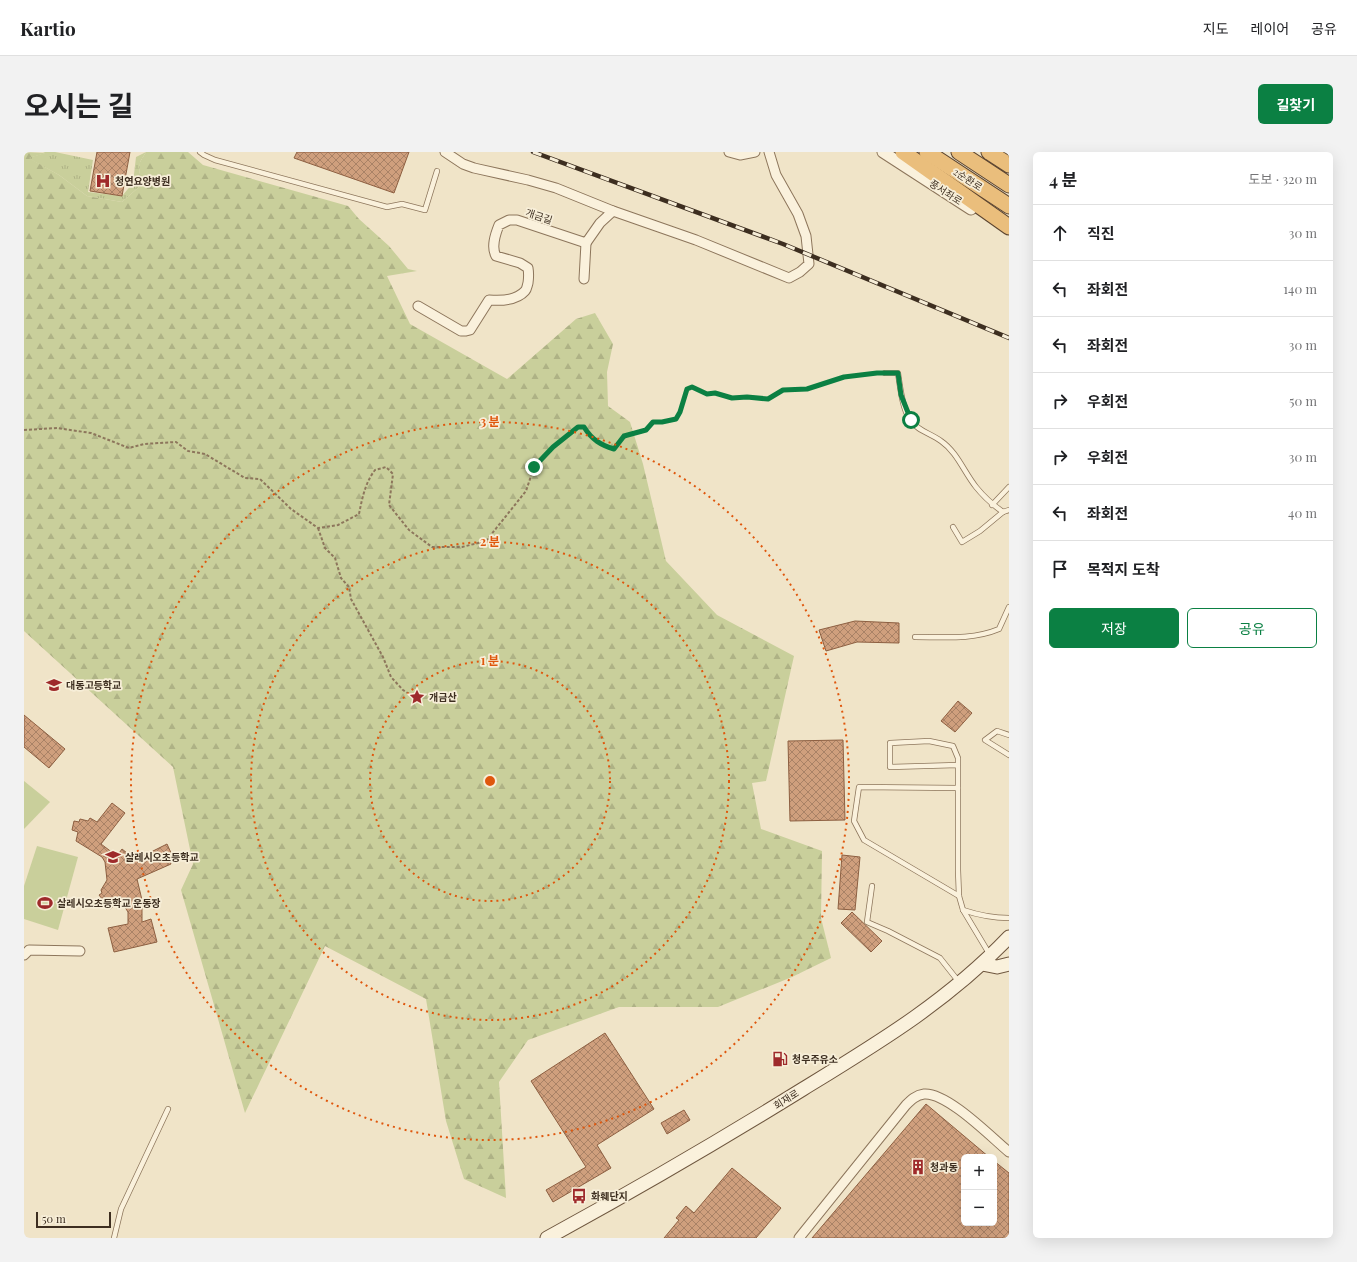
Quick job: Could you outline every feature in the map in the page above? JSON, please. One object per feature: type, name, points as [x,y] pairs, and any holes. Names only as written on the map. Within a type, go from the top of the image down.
[{"type":"highway","points":[[902,152],[1009,227]]},
{"type":"highway","name":"2순환로","points":[[927,152],[1009,206]]},
{"type":"highway","name":"2순환로","points":[[959,152],[1009,185]]},
{"type":"highway","points":[[989,152],[1009,165]]},
{"type":"main road","name":"회재로","points":[[547,1238],[736,1130],[877,1043],[960,983],[986,960],[1009,936]]},
{"type":"main road","points":[[986,960],[996,967],[1009,964]]},
{"type":"street","points":[[445,152],[468,166],[556,188],[613,211],[696,240],[789,278],[800,272],[809,264],[806,236],[798,214],[776,175],[769,152]]},
{"type":"street","points":[[729,152],[740,155],[755,152]]},
{"type":"street","name":"풍서좌로","points":[[883,152],[1009,233]]},
{"type":"street","points":[[584,279],[586,243],[600,223],[613,211]]},
{"type":"street","name":"개금길","points":[[418,306],[461,331],[466,331],[470,330],[489,300],[511,299],[526,290],[530,276],[528,268],[520,263],[496,256],[493,250],[496,233],[499,225],[503,222],[517,220],[586,243]]},
{"type":"street","points":[[24,955],[29,950],[80,951]]},
{"type":"street","points":[[799,1238],[906,1105],[918,1096],[923,1094],[933,1095],[954,1105],[1009,1152]]},
{"type":"lane","points":[[200,152],[204,156],[215,160],[387,207],[402,204],[425,210],[437,171]]},
{"type":"lane","points":[[885,373],[898,373],[901,395],[911,420],[926,433],[940,440],[957,458],[976,487],[992,504],[1003,512]]},
{"type":"lane","points":[[992,504],[1009,487]]},
{"type":"lane","points":[[953,527],[962,542],[980,531],[1003,512],[1009,510]]},
{"type":"lane","points":[[915,637],[960,637],[989,633],[999,628],[1009,607]]},
{"type":"lane","points":[[1009,735],[997,731],[985,740],[1009,755]]},
{"type":"lane","points":[[958,765],[890,767],[890,742],[929,741],[953,746],[958,758],[959,896],[963,910],[986,960]]},
{"type":"lane","points":[[958,788],[859,787],[854,821],[864,840],[959,896]]},
{"type":"lane","points":[[872,886],[867,922],[888,931],[940,958],[960,983]]},
{"type":"lane","points":[[963,910],[991,918],[1009,918]]},
{"type":"lane","points":[[114,1238],[121,1209],[168,1109]]},
{"type":"path","points":[[318,528],[338,525],[360,514],[363,496],[369,477],[374,470],[386,467],[393,474],[389,505],[409,530],[432,547],[462,547],[486,540],[526,491],[534,467],[553,447],[578,427],[584,427],[590,436],[604,446],[614,449],[624,436],[646,430],[653,422],[676,419],[680,412],[687,389],[692,387],[707,394],[715,393],[732,398],[747,397],[768,399],[783,390],[807,389],[844,377],[885,373]]},
{"type":"path","points":[[24,430],[57,428],[91,433],[129,448],[144,444],[176,442],[188,451],[205,454],[245,478],[260,479],[291,508],[318,528],[325,548],[335,558],[341,578],[349,587],[351,599],[383,657],[391,678],[403,690],[417,699]]},
{"type":"green space","points":[[24,152],[46,153],[29,158],[59,175],[87,196],[122,202],[139,187],[140,162],[146,152],[188,152],[203,165],[348,206],[359,219],[389,246],[408,269],[417,271],[387,276],[410,324],[507,379],[576,319],[595,313],[613,344],[607,372],[608,406],[630,422],[643,464],[666,561],[717,615],[794,656],[766,781],[752,783],[761,829],[822,851],[821,918],[831,958],[792,977],[718,1007],[619,1007],[528,1040],[499,1082],[506,1198],[464,1179],[446,1121],[426,999],[325,946],[245,1113],[181,890],[193,864],[173,767],[24,631]]},
{"type":"green space","points":[[43,152],[55,152],[93,160],[88,192],[122,196],[133,183],[136,157],[146,152],[140,162],[139,187],[122,202],[87,196],[59,175],[28,158],[45,153]]},
{"type":"green space","points":[[24,781],[50,802],[24,829]]},
{"type":"green space","name":"살레시오초등학교 운동장","points":[[37,846],[78,857],[58,930],[24,919],[24,886]]},
{"type":"building","points":[[97,152],[130,152],[122,196],[90,191]]},
{"type":"building","points":[[297,152],[409,152],[394,193],[294,158]]},
{"type":"building","points":[[855,621],[899,623],[899,643],[857,642],[826,651],[819,630]]},
{"type":"building","points":[[958,701],[972,713],[955,732],[941,721]]},
{"type":"building","points":[[24,715],[65,749],[49,768],[24,747]]},
{"type":"building","points":[[843,740],[845,820],[790,821],[788,741]]},
{"type":"building","name":"살레시오초등학교","points":[[112,803],[125,813],[101,844],[117,856],[122,849],[127,853],[133,851],[137,859],[167,844],[172,855],[168,857],[171,864],[137,879],[142,900],[142,922],[151,919],[157,942],[114,952],[108,928],[128,924],[128,912],[121,901],[110,909],[99,895],[102,893],[101,890],[107,880],[105,862],[102,857],[76,841],[78,832],[72,830],[74,821],[79,822],[80,819],[88,821],[90,818],[97,822]]},
{"type":"building","points":[[842,855],[860,857],[855,910],[838,909]]},
{"type":"building","points":[[852,912],[882,941],[871,952],[841,923]]},
{"type":"building","points":[[605,1033],[654,1109],[597,1145],[611,1168],[553,1202],[546,1190],[586,1167],[531,1081]]},
{"type":"building","name":"청과동","points":[[926,1104],[985,1154],[961,1154],[961,1226],[997,1226],[997,1163],[1009,1173],[1009,1238],[812,1238]]},
{"type":"building","points":[[684,1110],[690,1120],[667,1134],[661,1123]]},
{"type":"building","points":[[732,1168],[781,1208],[756,1238],[664,1238],[679,1220],[676,1218],[686,1206],[694,1213]]},
{"type":"railway","points":[[533,152],[783,244],[1009,338]]},
{"type":"place","name":"청연요양병원","points":[[103,181]]},
{"type":"place","name":"대동고등학교","points":[[54,685]]},
{"type":"place","name":"개금산","points":[[417,697]]},
{"type":"place","name":"살레시오초등학교","points":[[113,857]]},
{"type":"place","name":"살레시오초등학교 운동장","points":[[45,903]]},
{"type":"place","name":"청우주유소","points":[[780,1059]]},
{"type":"place","name":"청과동","points":[[918,1167]]},
{"type":"place","name":"화훼단지","points":[[579,1196]]},
{"type":"route","points":[[534,467],[553,447],[578,427],[584,427],[590,436],[604,446],[614,449],[624,436],[646,430],[653,422],[676,419],[680,412],[687,389],[692,387],[707,394],[715,393],[732,398],[747,397],[768,399],[783,390],[807,389],[844,377],[877,373],[898,373],[901,395],[911,420]]}]
